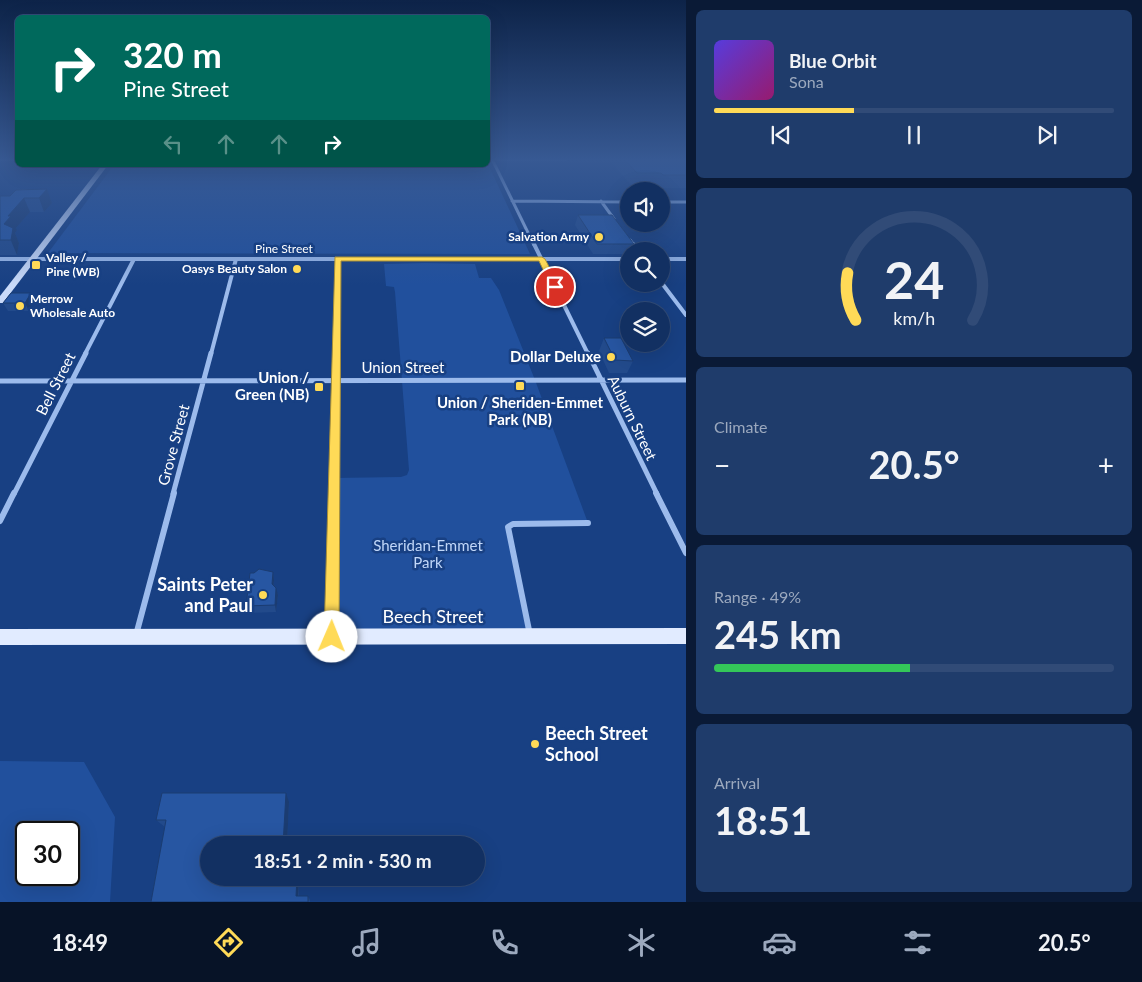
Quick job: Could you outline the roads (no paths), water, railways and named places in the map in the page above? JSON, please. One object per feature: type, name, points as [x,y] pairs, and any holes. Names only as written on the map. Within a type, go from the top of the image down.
[{"type":"main road","points":[[0,301],[77,201]]},
{"type":"main road","name":"Beech Street","points":[[0,637],[686,636]]},
{"type":"street","points":[[512,202],[593,201]]},
{"type":"street","points":[[601,201],[618,224]]},
{"type":"street","points":[[604,201],[620,202]]},
{"type":"street","name":"Auburn Street","points":[[512,202],[542,259],[686,553]]},
{"type":"street","points":[[670,202],[686,202]]},
{"type":"street","points":[[629,238],[632,242]]},
{"type":"street","name":"Pine Street","points":[[0,259],[620,259]]},
{"type":"street","name":"Bell Street","points":[[0,521],[134,259]]},
{"type":"street","name":"Grove Street","points":[[135,638],[236,259]]},
{"type":"street","points":[[332,637],[337,259]]},
{"type":"street","points":[[670,259],[686,259]]},
{"type":"street","points":[[669,292],[686,315]]},
{"type":"street","name":"Union Street","points":[[0,381],[686,380]]},
{"type":"street","points":[[531,637],[508,527],[513,524],[588,523]]},
{"type":"place","name":"Salvation Army","points":[[599,237]]},
{"type":"place","name":"Valley / Pine (WB)","points":[[36,265]]},
{"type":"place","name":"Oasys Beauty Salon","points":[[297,269]]},
{"type":"place","name":"Merrow Wholesale Auto","points":[[20,306]]},
{"type":"place","name":"Dollar Deluxe","points":[[611,357]]},
{"type":"place","name":"Union / Sheriden-Emmet Park (NB)","points":[[520,386]]},
{"type":"place","name":"Union / Green (NB)","points":[[319,387]]},
{"type":"place","name":"Saints Peter and Paul","points":[[263,595]]},
{"type":"place","name":"Beech Street School","points":[[535,744]]},
{"type":"park label","name":"Sheridan-Emmet Park","points":[[428,554]]}]
